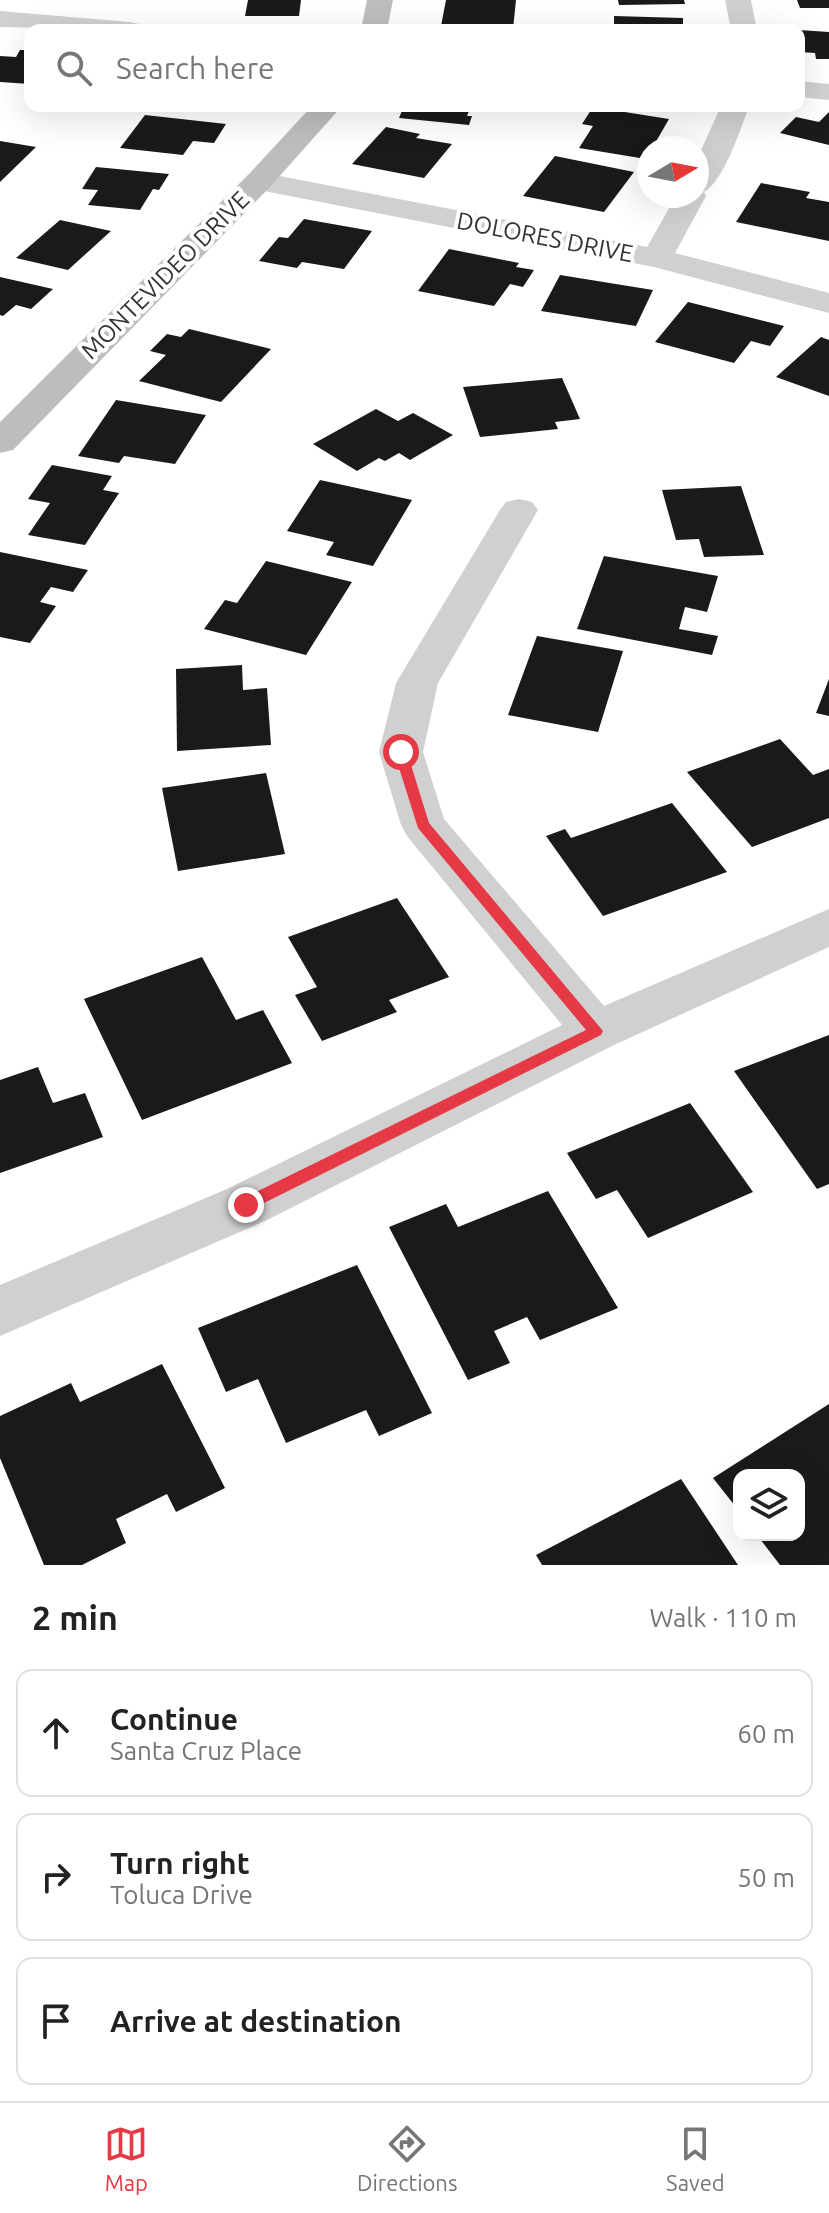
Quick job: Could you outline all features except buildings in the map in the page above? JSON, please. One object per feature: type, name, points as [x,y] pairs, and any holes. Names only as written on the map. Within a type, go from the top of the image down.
[{"type":"street","points":[[375,24],[380,0]]},
{"type":"street","points":[[738,0],[744,24]]},
{"type":"street","points":[[10,13],[88,24]]},
{"type":"street","points":[[805,90],[829,92]]},
{"type":"street","name":"MONTEVIDEO DRIVE","points":[[0,442],[259,181],[322,112]]},
{"type":"street","points":[[709,164],[733,112]]},
{"type":"street","name":"DOLORES DRIVE","points":[[259,181],[656,258],[829,303]]},
{"type":"street","points":[[656,258],[684,208]]},
{"type":"street","points":[[519,510],[417,683],[401,752],[423,825],[596,1031]]},
{"type":"street","points":[[0,1311],[246,1205],[596,1031],[829,927]]},
{"type":"route","points":[[246,1205],[596,1031],[423,825],[401,752]]}]
